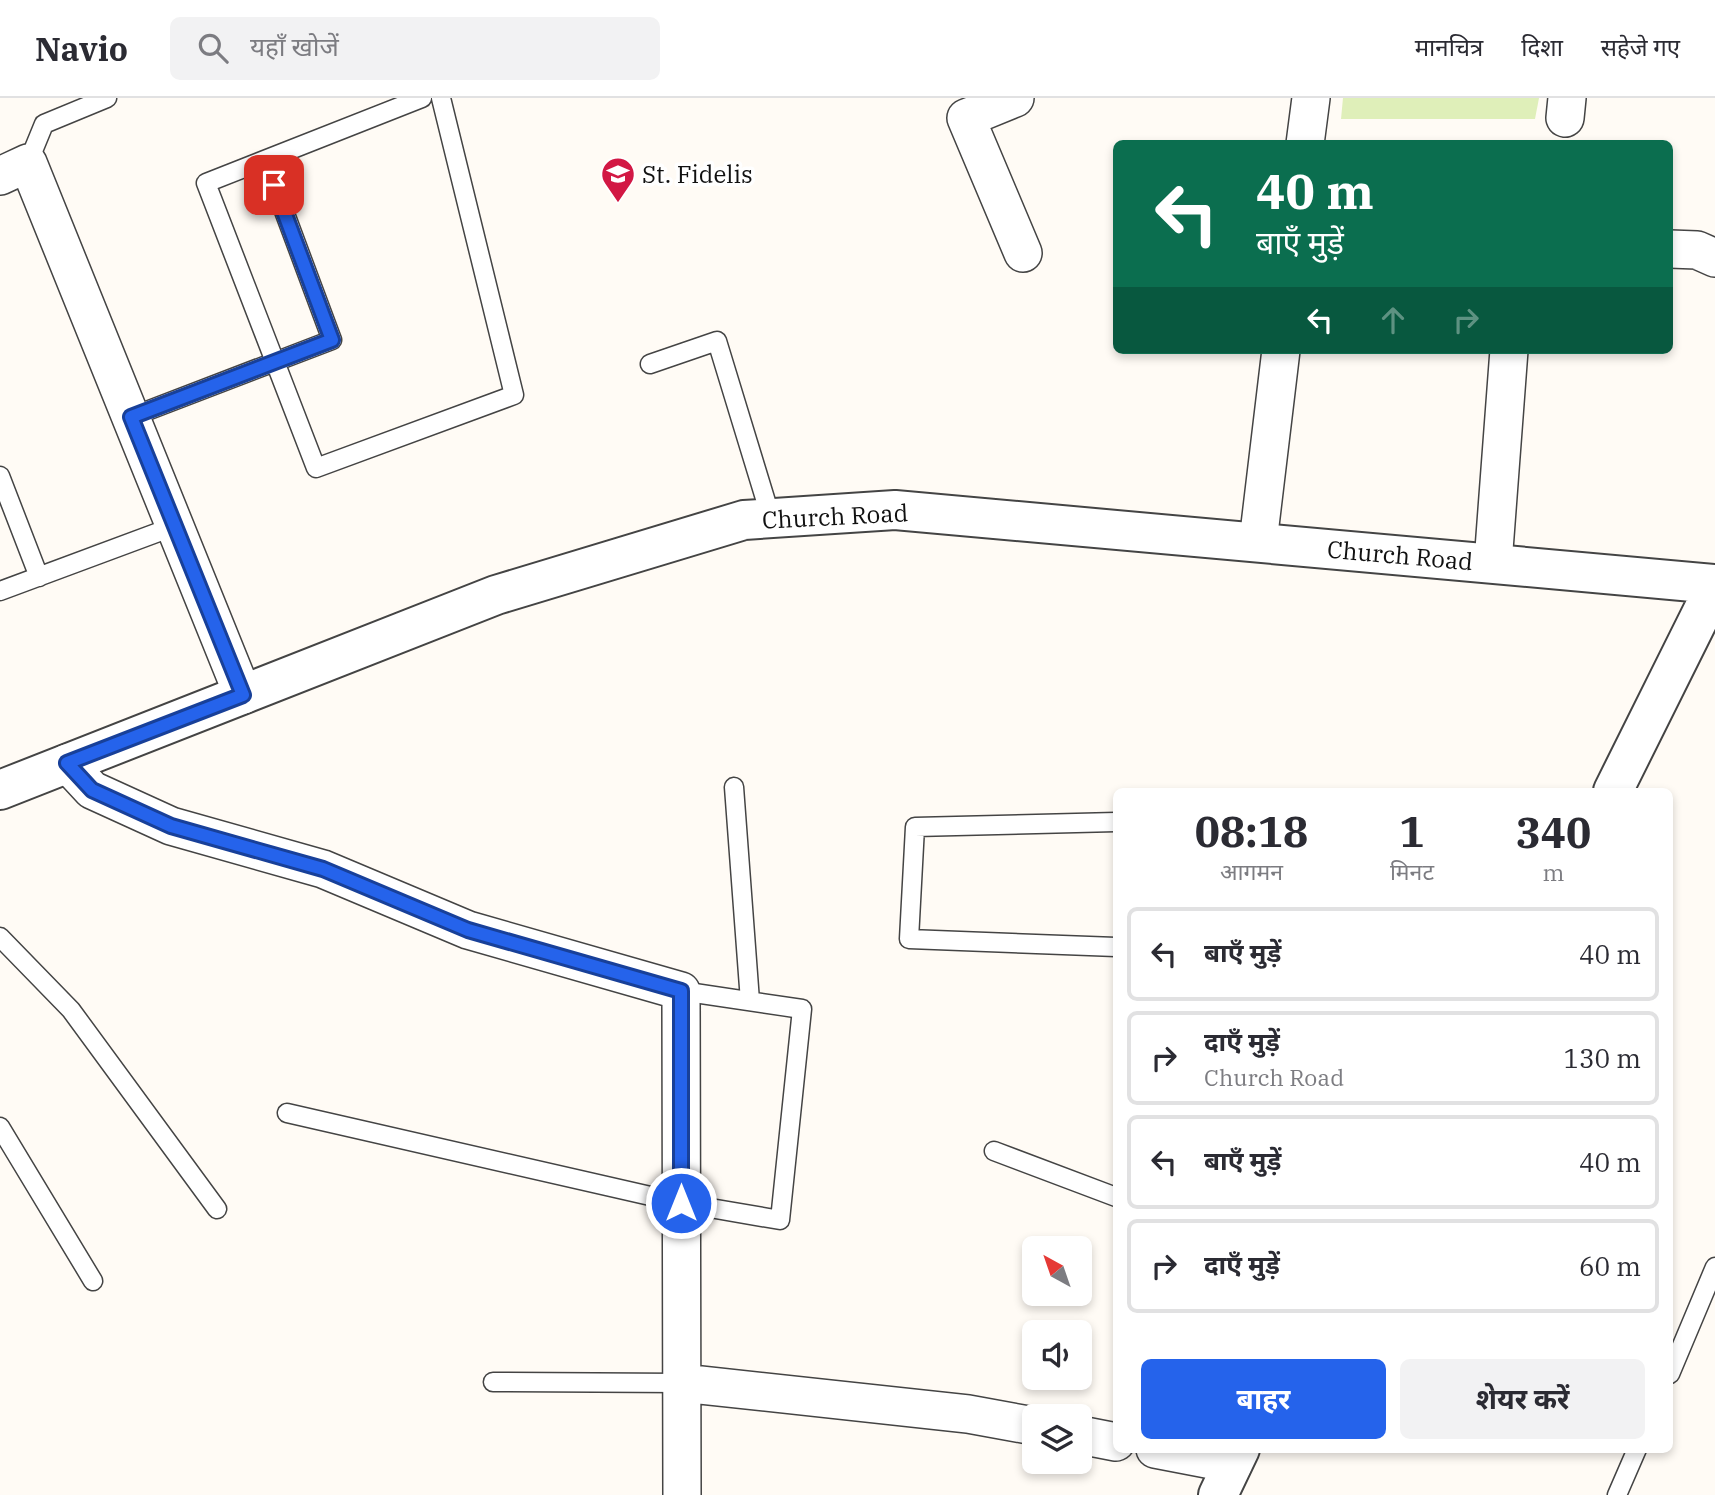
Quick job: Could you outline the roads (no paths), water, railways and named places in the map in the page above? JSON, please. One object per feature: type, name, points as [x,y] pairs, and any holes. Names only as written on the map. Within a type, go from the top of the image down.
[{"type":"street","points":[[1015,98],[966,118],[1023,253]]},
{"type":"street","points":[[1306,140],[1311,98]]},
{"type":"street","points":[[14,169],[131,417],[243,695]]},
{"type":"street","points":[[1673,249],[1697,250],[1715,258]]},
{"type":"street","points":[[1258,542],[1281,354]]},
{"type":"street","points":[[1493,563],[1509,354]]},
{"type":"street","name":"Church Road","points":[[0,790],[496,595],[744,520],[895,510],[1715,585]]},
{"type":"street","points":[[1614,788],[1715,585]]},
{"type":"street","points":[[67,763],[92,790],[171,826],[323,869],[468,930],[681,991],[682,1495]]},
{"type":"street","points":[[682,1383],[968,1414],[1022,1424]]},
{"type":"street","points":[[1092,1437],[1113,1441]]},
{"type":"street","points":[[1170,1453],[1230,1469]]},
{"type":"lane","points":[[14,169],[44,124],[107,98]]},
{"type":"lane","points":[[422,98],[206,183],[316,468],[514,396],[441,98]]},
{"type":"lane","points":[[131,417],[332,340],[265,160]]},
{"type":"lane","points":[[650,364],[718,341],[771,518]]},
{"type":"lane","points":[[0,476],[39,577]]},
{"type":"lane","points":[[0,592],[175,526]]},
{"type":"lane","points":[[734,787],[750,1001]]},
{"type":"lane","points":[[1113,822],[915,827],[909,939],[1113,947]]},
{"type":"lane","points":[[0,937],[71,1010],[217,1209]]},
{"type":"lane","points":[[287,1113],[681,1203],[780,1220],[802,1009],[681,991]]},
{"type":"lane","points":[[0,1127],[93,1281]]},
{"type":"lane","points":[[994,1151],[1113,1196]]},
{"type":"lane","points":[[1673,1367],[1715,1268]]},
{"type":"lane","points":[[493,1382],[682,1383]]},
{"type":"lane","points":[[1618,1495],[1635,1453]]},
{"type":"place","name":"St. Fidelis","points":[[618,204]]}]
